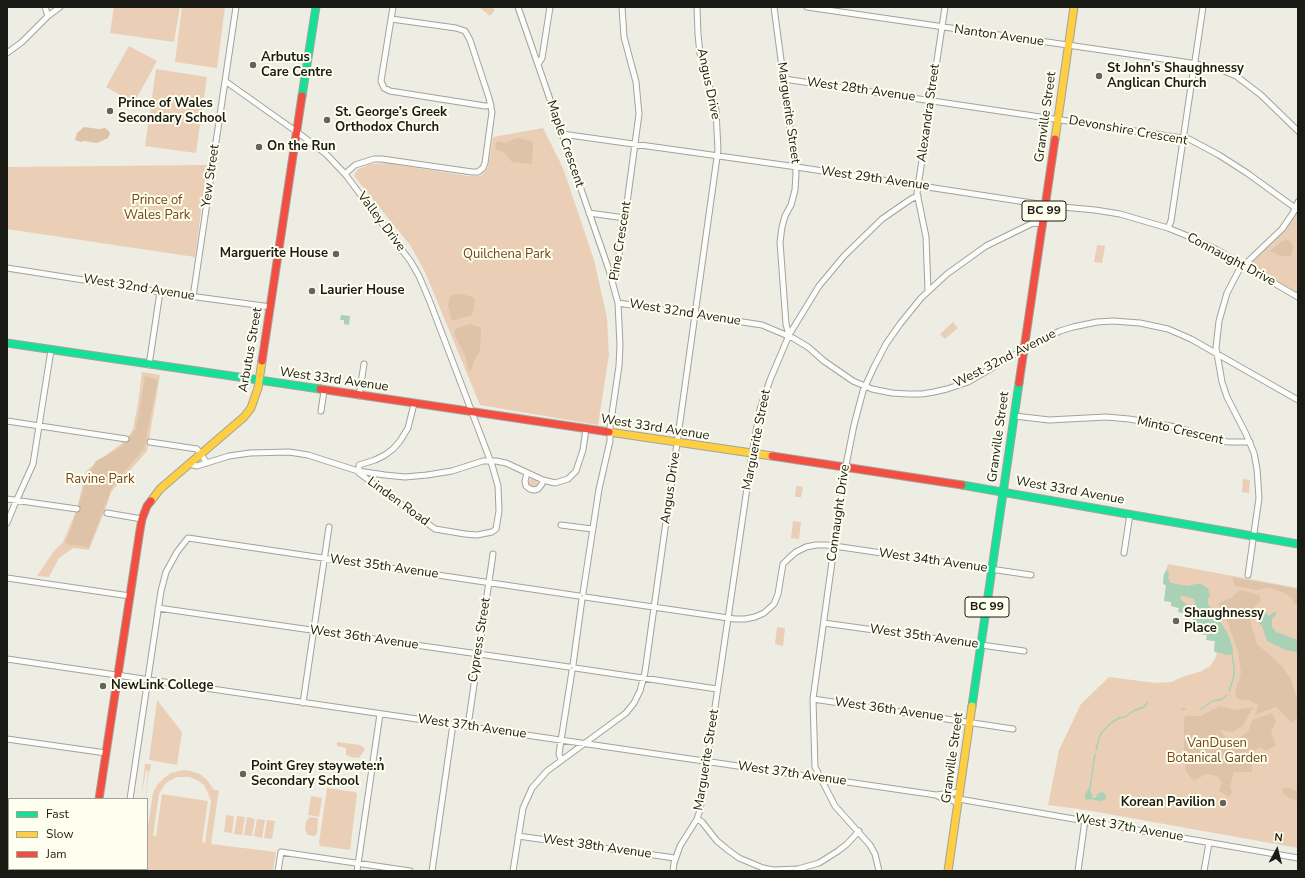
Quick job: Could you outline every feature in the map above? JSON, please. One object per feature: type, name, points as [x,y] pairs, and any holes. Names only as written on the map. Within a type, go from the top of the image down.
[{"type":"main road","name":"Arbutus Street","points":[[99,798],[142,519],[147,506],[153,497],[200,454],[244,417],[251,408],[258,390],[316,7]]},
{"type":"main road","name":"Granville Street","points":[[948,871],[1074,7]]},
{"type":"main road","name":"West 33rd Avenue","points":[[7,343],[1004,491],[1298,544]]},
{"type":"street","points":[[45,7],[48,16]]},
{"type":"street","points":[[7,53],[22,42],[48,16],[60,7]]},
{"type":"street","name":"Yew Street","points":[[193,297],[236,7]]},
{"type":"street","points":[[393,7],[382,81],[384,88],[397,93],[485,106],[491,105]]},
{"type":"street","name":"Maple Crescent","points":[[518,7],[613,281]]},
{"type":"street","points":[[538,64],[542,58],[550,7]]},
{"type":"street","name":"Pine Crescent","points":[[561,760],[559,754],[582,596],[599,489],[610,442],[610,427],[619,366],[620,345],[618,303],[613,281],[616,273],[625,218],[639,114],[636,82],[624,37],[622,7]]},
{"type":"street","name":"Angus Drive","points":[[513,871],[523,808],[532,788],[543,774],[626,713],[634,703],[640,691],[643,678],[718,156],[716,110],[700,54],[697,7]]},
{"type":"street","name":"Marguerite Street","points":[[672,871],[680,846],[697,819],[700,810],[752,454],[760,410],[767,387],[789,335],[786,324],[780,242],[785,216],[791,205],[795,190],[796,167],[774,7]]},
{"type":"street","name":"Nanton Avenue","points":[[807,7],[1194,64],[1222,70],[1242,81],[1261,95],[1298,131]]},
{"type":"street","name":"Alexandra Street","points":[[928,291],[926,237],[918,196],[918,186],[945,7]]},
{"type":"street","points":[[1168,228],[1171,221],[1203,7]]},
{"type":"street","points":[[345,174],[355,165],[374,159],[472,172],[478,172],[483,168],[485,163],[492,112],[491,105],[470,40],[465,31],[456,28],[391,19]]},
{"type":"street","name":"West 28th Avenue","points":[[784,79],[1057,119]]},
{"type":"street","name":"Valley Drive","points":[[225,81],[326,154],[345,174],[411,262],[419,276],[471,412]]},
{"type":"street","name":"Devonshire Crescent","points":[[1057,119],[1189,139],[1219,155],[1247,173],[1297,209]]},
{"type":"street","name":"West 29th Avenue","points":[[562,134],[796,167],[1045,205]]},
{"type":"street","points":[[789,335],[819,286],[844,256],[882,219],[910,199],[918,196]]},
{"type":"street","points":[[1248,575],[1259,498],[1257,469],[1250,442],[1227,397],[1222,382],[1217,354],[1217,334],[1222,308],[1227,293],[1239,270],[1282,229],[1297,209],[1298,202]]},
{"type":"street","name":"Connaught Drive","points":[[1045,205],[1120,214],[1168,228],[1218,250],[1298,297]]},
{"type":"street","points":[[589,214],[625,218]]},
{"type":"street","name":"Connaught Drive","points":[[879,871],[872,850],[859,831],[835,806],[815,767],[813,699],[845,468],[854,425],[865,386],[886,344],[914,306],[928,291],[947,274],[986,246],[1033,223],[1042,224]]},
{"type":"street","name":"West 32nd Avenue","points":[[7,268],[193,297],[271,307]]},
{"type":"street","points":[[149,364],[160,292]]},
{"type":"street","name":"West 32nd Avenue","points":[[618,303],[762,325],[789,335],[808,347],[841,374],[853,381],[865,386],[892,393],[908,394],[922,394],[946,389],[968,382],[1024,349],[1060,331],[1073,327],[1097,322],[1112,321],[1140,323],[1168,329],[1191,339],[1298,400]]},
{"type":"street","points":[[7,523],[33,464],[51,350]]},
{"type":"street","points":[[359,396],[364,364]]},
{"type":"street","points":[[321,411],[324,391]]},
{"type":"street","points":[[358,471],[359,465],[385,455],[400,441],[408,428],[414,404]]},
{"type":"street","points":[[471,412],[490,461]]},
{"type":"street","name":"Minto Crescent","points":[[1015,416],[1049,420],[1106,418],[1129,419],[1176,427],[1213,439],[1228,442],[1250,442]]},
{"type":"street","points":[[7,420],[126,439]]},
{"type":"street","points":[[189,464],[197,466],[229,456],[250,453],[289,452],[308,455],[358,471],[405,476],[427,475],[452,471],[483,461],[490,461],[506,463],[543,480],[555,483],[568,479],[572,476],[578,466],[583,450],[586,430]]},
{"type":"street","points":[[150,442],[197,449],[207,463]]},
{"type":"street","name":"Linden Road","points":[[358,471],[369,481],[435,529],[477,535],[488,534],[496,529],[499,511],[498,486],[490,461]]},
{"type":"street","points":[[527,473],[525,481],[526,486],[530,489],[538,489],[543,480]]},
{"type":"street","points":[[7,499],[77,508]]},
{"type":"street","points":[[107,513],[142,519]]},
{"type":"street","points":[[1124,553],[1130,514]]},
{"type":"street","points":[[561,525],[592,529]]},
{"type":"street","points":[[303,702],[329,527]]},
{"type":"street","name":"West 35th Avenue","points":[[158,608],[166,572],[177,552],[188,538],[728,618]]},
{"type":"street","name":"West 34th Avenue","points":[[728,618],[745,619],[764,613],[774,604],[778,594],[784,564],[796,552],[806,547],[816,545],[835,546],[1031,575]]},
{"type":"street","name":"Cypress Street","points":[[468,726],[493,554]]},
{"type":"street","points":[[7,578],[130,596]]},
{"type":"street","points":[[130,798],[158,608]]},
{"type":"street","name":"West 36th Avenue","points":[[158,608],[717,690]]},
{"type":"street","name":"West 35th Avenue","points":[[824,623],[1024,652]]},
{"type":"street","name":"West 37th Avenue","points":[[7,659],[959,798],[1298,858]]},
{"type":"street","name":"West 36th Avenue","points":[[813,699],[1013,729]]},
{"type":"street","points":[[357,871],[380,714]]},
{"type":"street","points":[[432,871],[453,724]]},
{"type":"street","points":[[7,740],[106,753]]},
{"type":"street","name":"West 37th Avenue","points":[[936,795],[952,800],[959,798]]},
{"type":"street","points":[[697,819],[702,822],[717,841],[728,850],[739,858],[764,870],[798,869],[819,863],[847,844],[859,831]]},
{"type":"street","points":[[1078,871],[1085,820]]},
{"type":"street","name":"West 38th Avenue","points":[[518,836],[675,858]]},
{"type":"street","points":[[1204,871],[1209,843]]},
{"type":"street","points":[[278,871],[281,852],[410,871]]},
{"type":"green space","points":[[114,7],[180,7],[174,42],[110,33]]},
{"type":"green space","points":[[182,7],[225,7],[217,68],[175,62]]},
{"type":"green space","points":[[479,7],[491,7],[495,10],[490,16]]},
{"type":"green space","points":[[129,46],[157,61],[134,103],[106,87]]},
{"type":"green space","points":[[156,69],[207,77],[196,153],[145,146]]},
{"type":"green space","points":[[84,127],[99,129],[105,128],[110,134],[108,138],[97,143],[75,140],[77,133]]},
{"type":"green space","name":"Quilchena Park","points":[[543,128],[563,168],[594,260],[607,318],[609,355],[598,425],[480,405],[425,272],[410,245],[354,176],[358,169],[370,164],[387,163],[468,176],[480,176],[488,167],[493,137]]},
{"type":"green space","points":[[519,138],[532,141],[532,164],[512,162],[504,152],[498,151],[495,147],[497,141],[506,143]]},
{"type":"green space","name":"Prince of Wales Park","points":[[207,165],[195,257],[7,229],[7,167]]},
{"type":"green space","points":[[1296,214],[1298,214],[1298,293],[1253,267],[1251,263],[1260,252],[1271,244],[1284,231]]},
{"type":"green space","points":[[1287,239],[1294,246],[1291,256],[1280,256],[1270,251],[1281,242]]},
{"type":"green space","points":[[1097,245],[1105,246],[1102,263],[1094,262]]},
{"type":"green space","points":[[455,294],[473,297],[475,299],[471,316],[460,318],[455,321],[451,319],[448,304],[451,296]]},
{"type":"green space","points":[[953,322],[958,328],[945,339],[940,334]]},
{"type":"green space","points":[[469,324],[480,327],[481,330],[480,351],[470,372],[468,370],[466,358],[454,333],[456,329]]},
{"type":"green space","name":"Ravine Park","points":[[142,372],[160,375],[147,451],[111,492],[89,550],[73,548],[59,558],[49,577],[37,576],[54,551],[63,542],[77,509],[86,471],[127,439],[133,429]]},
{"type":"green space","name":"Ravine Park","points":[[145,376],[158,380],[144,449],[113,485],[89,547],[65,544],[88,475],[96,461],[121,447],[136,429]]},
{"type":"green space","points":[[533,478],[538,483],[533,488],[528,483]]},
{"type":"green space","points":[[1243,479],[1250,480],[1249,493],[1242,492]]},
{"type":"green space","points":[[796,486],[803,487],[801,497],[795,497]]},
{"type":"green space","points":[[793,521],[801,522],[799,539],[791,538]]},
{"type":"green space","name":"VanDusen Botanical Garden","points":[[1168,564],[1298,588],[1298,848],[1086,810],[1048,805],[1059,750],[1081,704],[1109,677],[1156,683],[1171,682],[1202,671],[1210,666],[1215,659],[1217,653],[1214,650],[1215,641],[1206,640],[1207,635],[1199,634],[1199,631],[1192,630],[1193,618],[1185,616],[1185,613],[1178,612],[1179,608],[1171,606],[1171,602],[1164,601],[1166,585],[1163,584],[1164,574]]},
{"type":"green space","points":[[1232,577],[1298,589],[1298,605],[1294,604],[1292,598],[1274,589],[1267,588],[1256,590],[1235,586]]},
{"type":"green space","points":[[1240,590],[1259,595],[1261,601],[1253,608],[1250,621],[1257,644],[1281,665],[1291,679],[1298,699],[1298,716],[1292,723],[1276,707],[1255,715],[1258,705],[1248,700],[1237,699],[1235,692],[1241,673],[1238,652],[1229,626],[1218,603],[1231,598]]},
{"type":"green space","points":[[777,627],[785,628],[783,646],[775,644]]},
{"type":"green space","points":[[157,700],[182,732],[177,765],[149,760]]},
{"type":"green space","points":[[1220,706],[1234,710],[1253,707],[1243,726],[1232,732],[1220,730],[1225,737],[1237,741],[1249,730],[1252,720],[1272,713],[1276,721],[1271,733],[1276,745],[1266,751],[1260,747],[1253,752],[1250,759],[1252,772],[1234,772],[1230,787],[1232,792],[1229,797],[1219,791],[1222,782],[1217,776],[1206,774],[1194,781],[1186,772],[1184,757],[1184,719],[1186,716],[1200,716]]},
{"type":"green space","points":[[337,742],[360,745],[365,749],[359,758],[351,757],[346,755],[346,748],[337,746]]},
{"type":"green space","points":[[145,764],[151,764],[145,798],[148,771],[146,770],[141,798]]},
{"type":"green space","points":[[183,770],[191,771],[200,774],[207,780],[214,790],[219,790],[211,844],[276,852],[273,871],[127,871],[148,870],[148,826],[153,793],[157,785],[171,773]],"holes":[[[177,777],[189,777],[204,785],[211,802],[205,843],[202,842],[208,801],[162,794],[156,836],[153,836],[159,794],[165,784]]]},
{"type":"green space","points":[[1285,787],[1298,791],[1298,801],[1284,795],[1282,790]]},
{"type":"green space","points":[[327,788],[355,792],[357,794],[350,850],[320,846],[319,843]]},
{"type":"green space","points":[[311,796],[322,798],[319,817],[308,815]]},
{"type":"green space","points":[[226,815],[234,816],[232,833],[224,832]]},
{"type":"green space","points":[[237,816],[245,817],[242,835],[234,834]]},
{"type":"green space","points":[[247,817],[255,819],[252,836],[244,835]]},
{"type":"green space","points":[[310,817],[318,819],[317,834],[314,836],[308,835],[305,830],[306,821]]},
{"type":"green space","points":[[257,819],[265,820],[262,838],[254,836]]},
{"type":"green space","points":[[267,820],[275,821],[272,839],[264,838]]},
{"type":"shaded area","points":[[341,315],[350,316],[349,325],[344,324],[344,320],[340,320]]},
{"type":"shaded area","points":[[1166,570],[1169,572],[1168,578],[1171,583],[1188,586],[1201,584],[1208,588],[1210,596],[1208,598],[1208,604],[1227,632],[1232,645],[1232,654],[1228,655],[1215,652],[1215,641],[1206,640],[1207,635],[1199,634],[1199,631],[1192,630],[1193,618],[1185,616],[1185,613],[1178,612],[1179,608],[1171,606],[1171,602],[1164,601],[1166,585],[1163,584]],"holes":[[[1181,596],[1194,599],[1195,604],[1189,606],[1182,601],[1180,598]]]},
{"type":"shaded area","points":[[1264,611],[1269,616],[1276,612],[1276,615],[1272,619],[1272,627],[1276,632],[1298,640],[1298,652],[1286,650],[1267,641],[1262,626],[1259,623],[1260,617]]},
{"type":"shaded area","points":[[1089,787],[1093,798],[1096,798],[1097,794],[1102,792],[1106,796],[1105,800],[1086,800],[1085,795]]},
{"type":"waterway","points":[[1229,691],[1234,674],[1232,654]]},
{"type":"waterway","points":[[1201,709],[1213,701],[1222,699],[1227,695]]},
{"type":"waterway","points":[[1103,731],[1111,723],[1144,707],[1148,702]]},
{"type":"waterway","points":[[1096,750],[1102,732]]},
{"type":"waterway","points":[[1090,788],[1095,754]]},
{"type":"traffic: fast","points":[[302,96],[316,7]]},
{"type":"traffic: fast","points":[[7,343],[320,389]]},
{"type":"traffic: fast","points":[[972,706],[1019,383]]},
{"type":"traffic: fast","points":[[962,485],[1298,544]]},
{"type":"traffic: slow","points":[[1055,139],[1074,7]]},
{"type":"traffic: slow","points":[[151,501],[160,489],[244,417],[251,408],[258,388],[262,361]]},
{"type":"traffic: slow","points":[[609,432],[772,456]]},
{"type":"traffic: slow","points":[[948,871],[972,706]]},
{"type":"traffic: jam","points":[[262,361],[302,96]]},
{"type":"traffic: jam","points":[[1019,383],[1055,139]]},
{"type":"traffic: jam","points":[[320,389],[609,432]]},
{"type":"traffic: jam","points":[[772,456],[962,485]]},
{"type":"traffic: jam","points":[[99,798],[140,530],[142,519],[147,506],[151,501]]},
{"type":"place","name":"Arbutus Care Centre","points":[[253,65]]},
{"type":"place","name":"St John's Shaughnessy Anglican Church","points":[[1099,76]]},
{"type":"place","name":"Prince of Wales Secondary School","points":[[110,111]]},
{"type":"place","name":"St. George’s Greek Orthodox Church","points":[[327,120]]},
{"type":"place","name":"On the Run","points":[[259,147]]},
{"type":"place","name":"Marguerite House","points":[[336,254]]},
{"type":"place","name":"Laurier House","points":[[312,291]]},
{"type":"place","name":"Shaughnessy Place","points":[[1176,621]]},
{"type":"place","name":"NewLink College","points":[[103,686]]},
{"type":"place","name":"Point Grey stəywəte:n̓ Secondary School","points":[[243,774]]},
{"type":"place","name":"Korean Pavilion","points":[[1223,803]]}]
